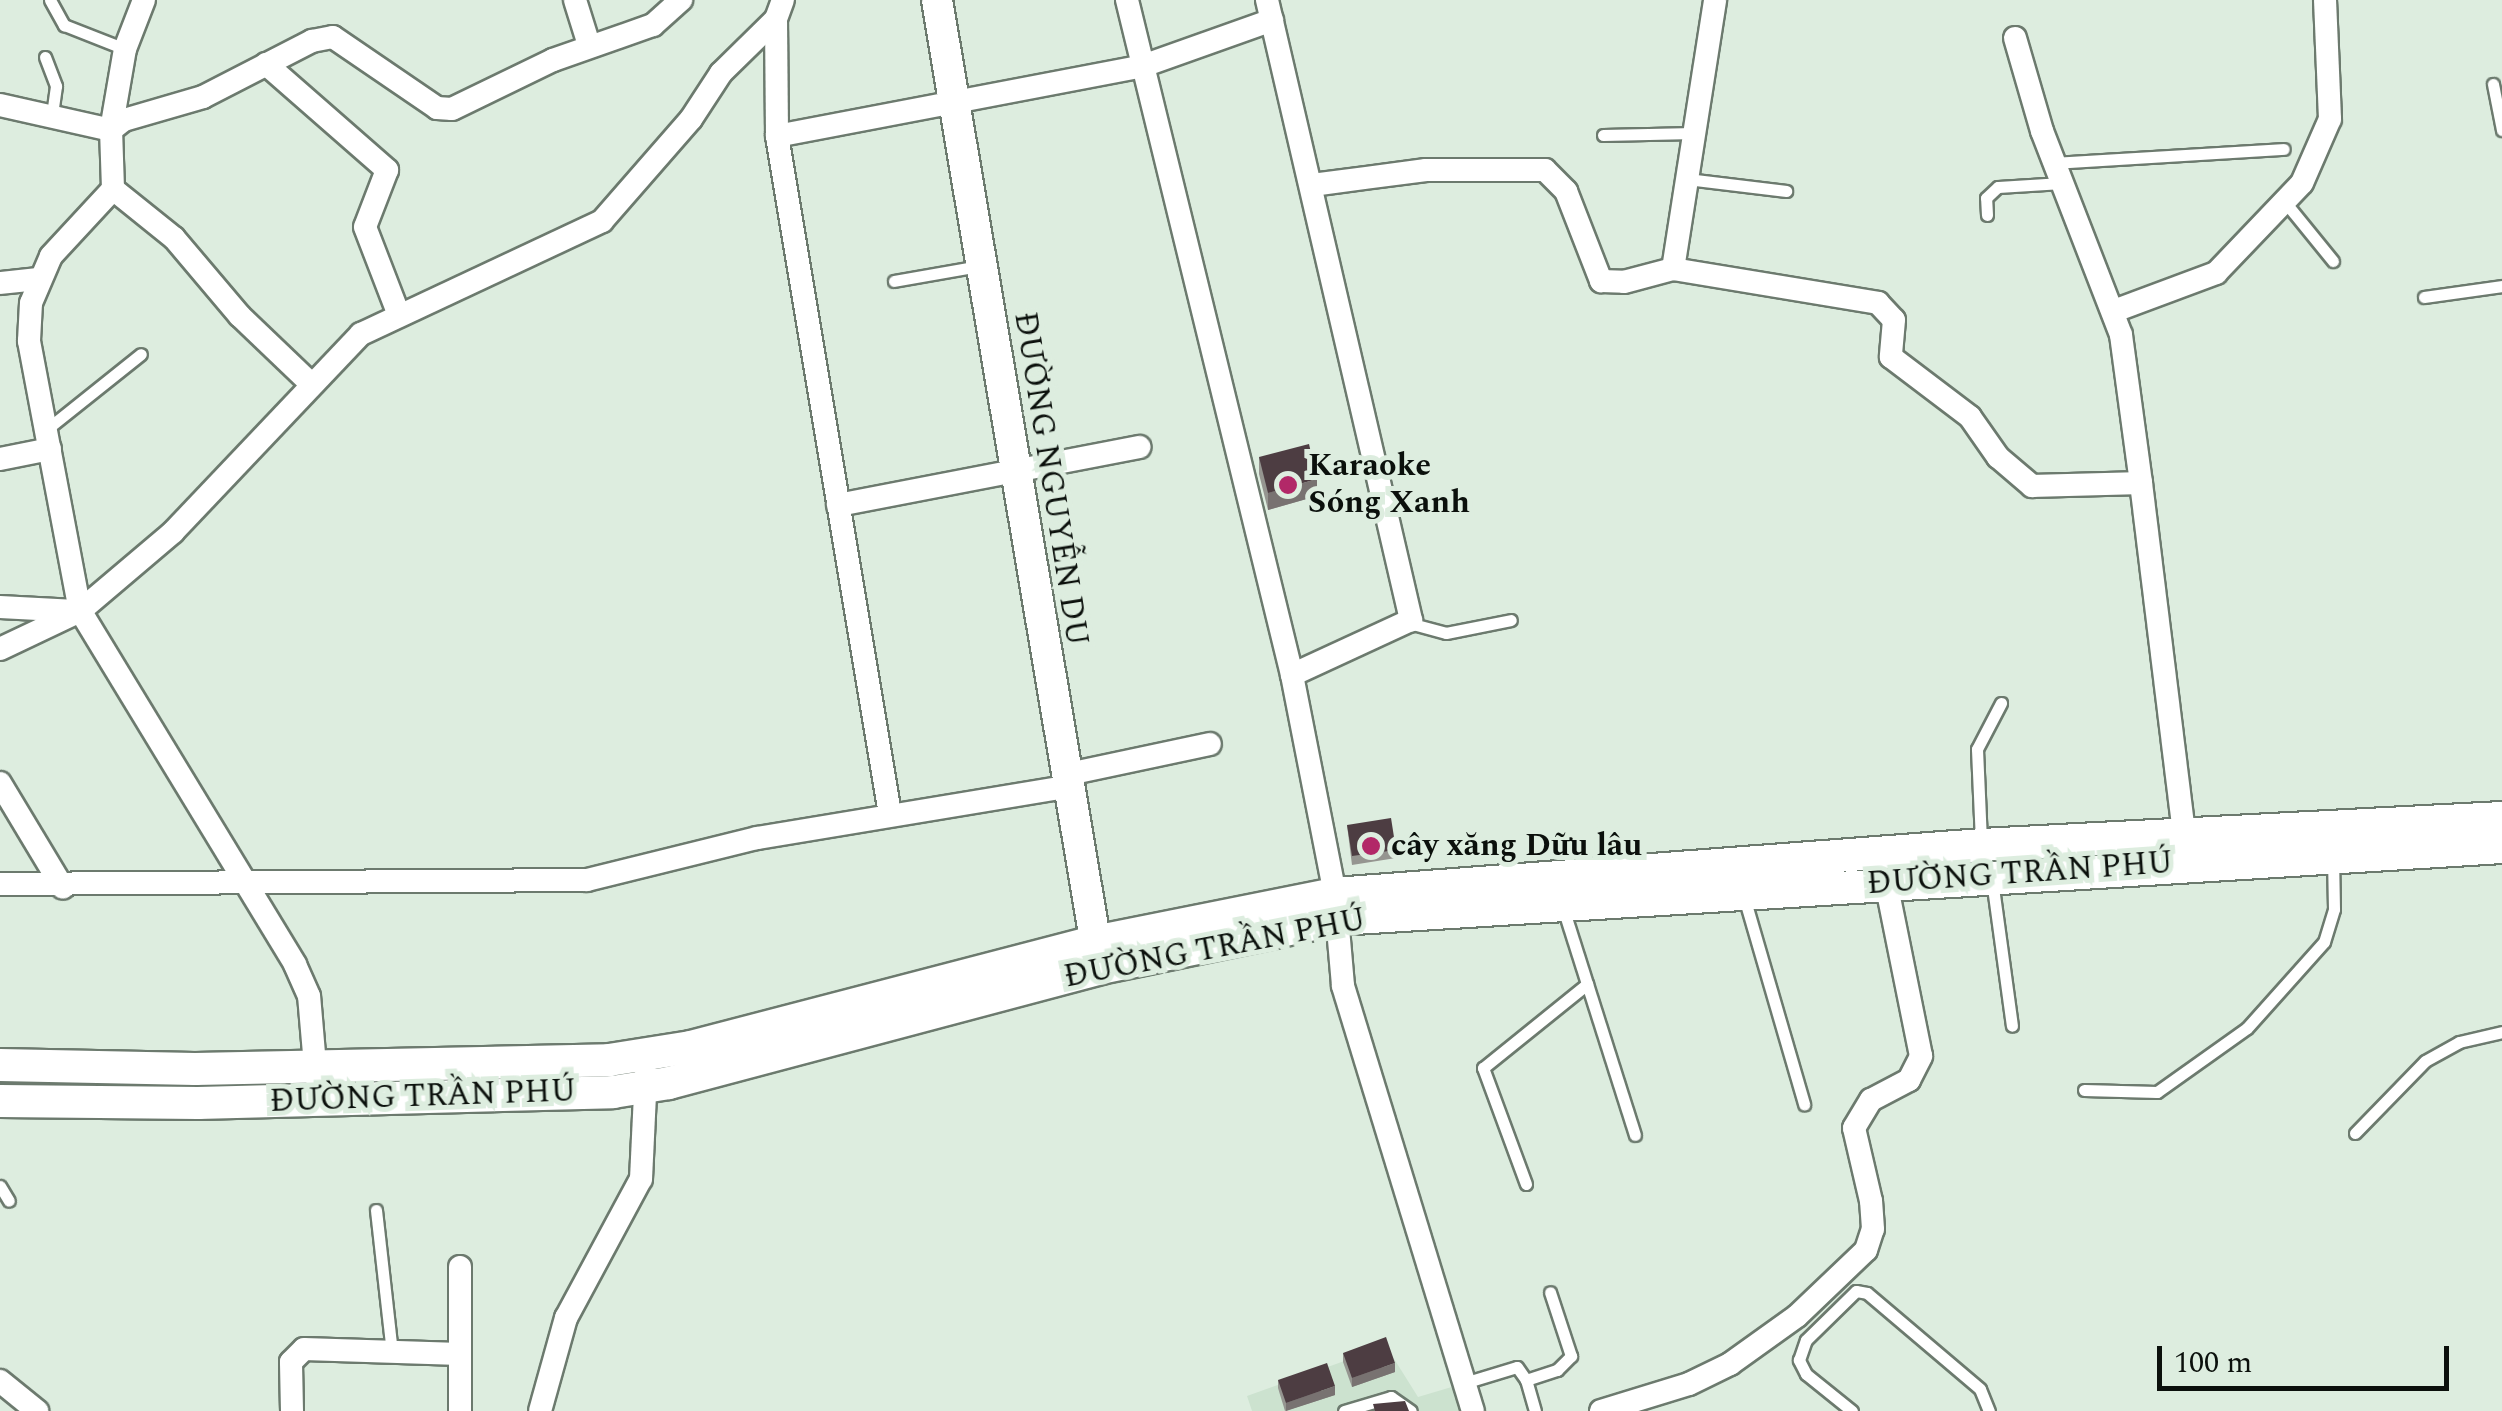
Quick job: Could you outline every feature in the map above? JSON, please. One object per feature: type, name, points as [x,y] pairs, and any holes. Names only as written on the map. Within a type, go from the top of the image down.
[{"type":"main road","name":"ĐƯỜNG TRẦN PHÚ","points":[[0,1101],[315,1100],[646,1071],[1097,955],[1336,907],[2186,848],[2502,818]]},
{"type":"main road","name":"ĐƯỜNG TRẦN PHÚ","points":[[2186,848],[2333,855],[2502,847]]},
{"type":"main road","name":"ĐƯỜNG TRẦN PHÚ","points":[[1336,907],[1562,904],[1743,893],[1886,882],[1986,860]]},
{"type":"main road","name":"ĐƯỜNG TRẦN PHÚ","points":[[0,1065],[646,1071]]},
{"type":"street","points":[[144,0],[125,49],[111,130],[113,189],[51,256],[39,279],[28,319],[80,612],[304,982],[316,1066],[315,1100]]},
{"type":"street","points":[[574,0],[590,45]]},
{"type":"street","points":[[0,105],[111,130],[136,115],[203,96],[312,41],[343,40],[425,100],[452,109],[590,45],[654,25],[681,0]]},
{"type":"street","points":[[0,649],[80,612],[173,532],[360,334],[602,222],[691,118],[721,73],[781,6],[799,0]]},
{"type":"street","name":"ĐƯỜNG NGUYỄN DU","points":[[937,0],[1097,955]]},
{"type":"street","points":[[1128,0],[1292,675],[1336,907],[1336,951],[1363,1060],[1473,1411]]},
{"type":"street","points":[[1673,269],[1715,0]]},
{"type":"street","points":[[2114,311],[2216,273],[2302,183],[2330,119],[2325,0]]},
{"type":"street","points":[[781,6],[777,136],[890,814]]},
{"type":"street","points":[[777,136],[1142,66],[1269,10],[1410,623],[1292,675]]},
{"type":"street","points":[[2015,38],[2058,173],[2114,311],[2134,400],[2140,483],[2186,848]]},
{"type":"street","points":[[266,64],[387,170],[365,227],[399,315]]},
{"type":"street","points":[[1312,185],[1426,170],[1545,170],[1566,191],[1601,280],[1624,282],[1673,269],[1878,303],[1894,320],[1891,357],[1970,417],[1998,457],[2032,486],[2140,483]]},
{"type":"street","points":[[113,189],[174,238],[240,316],[310,383]]},
{"type":"street","points":[[0,283],[39,279]]},
{"type":"street","points":[[0,459],[49,439]]},
{"type":"street","points":[[838,506],[1139,446]]},
{"type":"street","points":[[0,606],[80,612]]},
{"type":"street","points":[[0,884],[63,888],[588,880],[756,838],[1065,781],[1210,744]]},
{"type":"street","points":[[0,782],[63,888]]},
{"type":"street","points":[[1601,1411],[1713,1374],[1786,1324],[1866,1250],[1873,1229],[1871,1201],[1854,1128],[1871,1100],[1909,1080],[1922,1056],[1886,882]]},
{"type":"street","points":[[540,1411],[566,1318],[641,1179],[646,1071]]},
{"type":"street","points":[[460,1267],[460,1411]]},
{"type":"street","points":[[292,1411],[292,1362],[299,1351],[460,1354]]},
{"type":"street","points":[[0,1381],[37,1411]]},
{"type":"lane","points":[[50,0],[64,25],[125,49]]},
{"type":"lane","points":[[46,57],[56,86],[52,114]]},
{"type":"lane","points":[[2493,84],[2502,130]]},
{"type":"lane","points":[[1603,135],[1694,134]]},
{"type":"lane","points":[[1987,215],[1986,198],[1998,186],[2058,173],[2284,149]]},
{"type":"lane","points":[[1687,179],[1786,191]]},
{"type":"lane","points":[[2285,202],[2333,262]]},
{"type":"lane","points":[[894,281],[979,266]]},
{"type":"lane","points":[[2424,296],[2502,286]]},
{"type":"lane","points":[[49,439],[141,354]]},
{"type":"lane","points":[[1410,623],[1446,633],[1511,620]]},
{"type":"lane","points":[[2002,703],[1977,750],[1986,860],[2012,1026]]},
{"type":"lane","points":[[2084,1090],[2157,1092],[2247,1028],[2324,942],[2334,910],[2333,855]]},
{"type":"lane","points":[[1743,893],[1804,1104]]},
{"type":"lane","points":[[1562,904],[1635,1135]]},
{"type":"lane","points":[[1526,1184],[1483,1068],[1586,984]]},
{"type":"lane","points":[[2356,1133],[2424,1061],[2459,1042],[2502,1032]]},
{"type":"lane","points":[[0,1186],[10,1201]]},
{"type":"lane","points":[[376,1210],[392,1353]]},
{"type":"lane","points":[[1852,1411],[1802,1371],[1806,1340],[1842,1298],[1862,1291],[1980,1389],[1988,1411]]},
{"type":"lane","points":[[1526,1380],[1558,1370],[1570,1356],[1550,1292]]},
{"type":"lane","points":[[1786,1324],[1806,1340]]},
{"type":"lane","points":[[1464,1384],[1517,1367],[1526,1380],[1535,1411]]},
{"type":"lane","points":[[1344,1411],[1391,1397],[1410,1411]]},
{"type":"shaded area","points":[[1386,1346],[1418,1397],[1455,1386],[1464,1411],[1252,1411],[1247,1396]]},
{"type":"building","points":[[1309,444],[1317,479],[1268,493],[1259,457]]},
{"type":"building","name":"cây xăng Dữu lâu","points":[[1391,818],[1396,850],[1352,856],[1347,825]]},
{"type":"building","points":[[1386,1337],[1395,1363],[1352,1378],[1343,1353]]},
{"type":"building","points":[[1327,1363],[1335,1386],[1286,1403],[1278,1380]]},
{"type":"building","points":[[1405,1401],[1409,1411],[1375,1411],[1373,1404]]},
{"type":"place","name":"Karaoke Sóng Xanh","points":[[1288,485]]},
{"type":"place","name":"cây xăng Dữu lâu","points":[[1371,846]]}]
